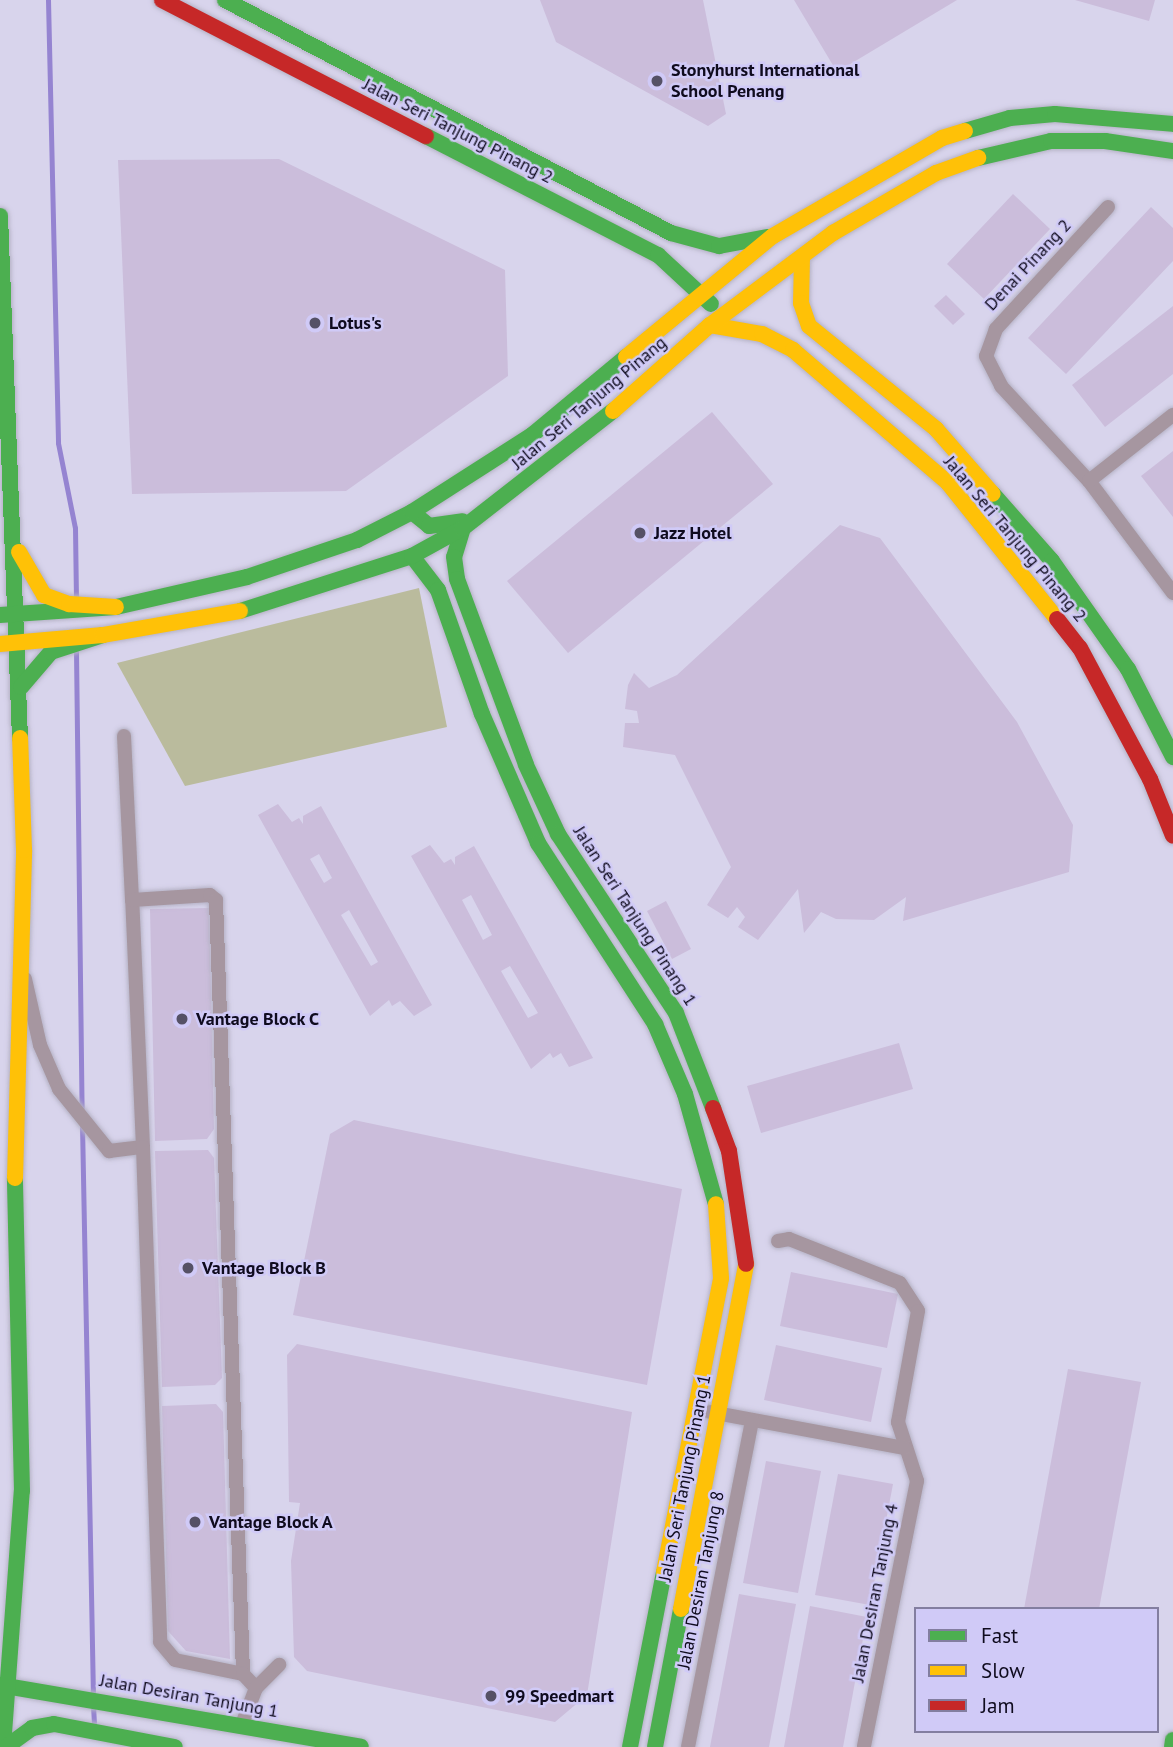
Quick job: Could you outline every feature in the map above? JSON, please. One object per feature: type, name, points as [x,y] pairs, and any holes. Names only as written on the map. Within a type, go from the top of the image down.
[{"type":"street","name":"Jalan Seri Tanjung Pinang 2","points":[[162,0],[658,255],[702,294],[716,321],[762,334],[793,350],[948,483],[1080,648],[1144,768],[1173,836]]},
{"type":"street","name":"Jalan Seri Tanjung Pinang 2","points":[[225,0],[671,233],[719,246],[773,236]]},
{"type":"street","name":"Jalan Seri Tanjung Pinang","points":[[92,607],[116,607],[309,559],[412,512],[531,435],[773,236],[942,138],[978,125],[1055,114],[1173,124]]},
{"type":"street","name":"Jalan Seri Tanjung Pinang","points":[[50,646],[241,611],[412,556],[463,528],[570,448],[716,321],[802,257],[861,214],[936,173],[1010,147],[1105,141],[1173,152]]},
{"type":"street","name":"Denai Pinang 2","points":[[1089,481],[1001,386],[986,356],[996,329],[1108,207]]},
{"type":"street","points":[[0,216],[21,687],[21,964],[15,1118],[22,1491],[5,1685],[4,1747]]},
{"type":"street","name":"Jalan Seri Tanjung Pinang 2","points":[[802,257],[801,303],[809,326],[936,429],[1052,561],[1128,669],[1173,757]]},
{"type":"street","points":[[1173,415],[1089,481],[1173,593]]},
{"type":"street","points":[[412,512],[429,526],[482,515]]},
{"type":"street","name":"Jalan Seri Tanjung Pinang 1","points":[[463,528],[454,557],[457,579],[526,765],[558,834],[627,936],[691,1046],[738,1194],[746,1268],[716,1413],[655,1747]]},
{"type":"street","points":[[16,546],[44,595],[92,607]]},
{"type":"street","name":"Jalan Seri Tanjung Pinang 1","points":[[412,556],[438,590],[482,714],[538,843],[609,948],[655,1024],[685,1094],[715,1191],[723,1260],[630,1747]]},
{"type":"street","points":[[0,615],[92,607]]},
{"type":"street","points":[[0,645],[19,643],[50,646],[21,687]]},
{"type":"street","points":[[124,736],[160,1642],[176,1660],[243,1674],[257,1688]]},
{"type":"street","points":[[132,901],[210,895],[218,907],[243,1674]]},
{"type":"street","points":[[609,948],[627,936]]},
{"type":"street","points":[[21,964],[40,1045],[59,1089],[101,1145],[118,1152],[142,1147]]},
{"type":"street","name":"Jalan Desiran Tanjung 4","points":[[778,1241],[789,1240],[900,1283],[916,1305],[898,1422],[917,1481],[864,1747]]},
{"type":"street","points":[[695,1409],[905,1448]]},
{"type":"street","name":"Jalan Desiran Tanjung 8","points":[[688,1747],[752,1420]]},
{"type":"street","points":[[242,1724],[257,1688],[279,1665]]},
{"type":"street","name":"Jalan Desiran Tanjung 1","points":[[5,1685],[129,1704],[361,1747]]},
{"type":"street","points":[[4,1747],[32,1728],[54,1724],[174,1747]]},
{"type":"street","points":[[1172,1747],[1173,1740]]},
{"type":"green space","points":[[419,588],[447,727],[185,786],[117,663]]},
{"type":"building","points":[[540,0],[703,0],[726,114],[708,126],[556,42]]},
{"type":"building","points":[[794,0],[957,0],[837,72]]},
{"type":"building","points":[[1075,0],[1155,0],[1149,21]]},
{"type":"building","name":"Lotus's","points":[[279,159],[505,270],[508,376],[346,491],[132,494],[118,160]]},
{"type":"building","points":[[1013,194],[1050,229],[984,299],[947,264]]},
{"type":"building","points":[[1151,207],[1173,228],[1173,261],[1066,374],[1028,338]]},
{"type":"building","points":[[946,295],[965,314],[953,325],[934,306]]},
{"type":"building","points":[[1173,306],[1173,374],[1105,427],[1072,385]]},
{"type":"building","name":"Jazz Hotel","points":[[712,412],[773,484],[568,653],[507,581]]},
{"type":"building","points":[[1173,451],[1173,517],[1141,476]]},
{"type":"building","points":[[840,525],[880,538],[1017,722],[1073,825],[1069,872],[903,921],[906,897],[874,920],[836,919],[821,912],[804,933],[798,889],[758,940],[738,927],[745,917],[737,907],[728,918],[707,905],[731,867],[675,755],[623,747],[625,723],[639,723],[637,711],[625,709],[628,685],[634,673],[649,688],[677,675]]},
{"type":"building","points":[[278,804],[292,822],[299,818],[303,824],[303,816],[321,806],[432,1005],[414,1016],[400,1001],[392,1006],[389,1000],[370,1016],[258,815]],"holes":[[[319,854],[332,878],[324,883],[310,859]],[[349,910],[378,962],[371,966],[341,915]]]},
{"type":"building","points":[[430,845],[444,863],[451,859],[455,865],[455,857],[474,846],[593,1058],[569,1067],[561,1053],[553,1058],[550,1053],[531,1069],[411,856]],"holes":[[[471,895],[492,935],[483,940],[462,900]],[[510,966],[538,1013],[528,1018],[501,971]]]},
{"type":"building","points":[[666,901],[691,949],[672,959],[647,911]]},
{"type":"building","name":"Vantage Block C","points":[[209,908],[214,1129],[207,1139],[155,1141],[150,909]]},
{"type":"building","points":[[899,1043],[913,1089],[761,1133],[747,1086]]},
{"type":"building","points":[[354,1120],[682,1189],[647,1385],[293,1315],[330,1134]]},
{"type":"building","name":"Vantage Block B","points":[[208,1150],[214,1158],[222,1378],[215,1385],[162,1387],[155,1151]]},
{"type":"building","points":[[791,1272],[898,1294],[887,1348],[780,1326]]},
{"type":"building","points":[[297,1344],[632,1412],[587,1695],[555,1722],[307,1671],[294,1657],[291,1561],[300,1503],[289,1502],[287,1355]]},
{"type":"building","points":[[776,1345],[882,1368],[871,1422],[764,1400]]},
{"type":"building","points":[[1068,1369],[1141,1382],[1099,1607],[1024,1607]]},
{"type":"building","name":"Vantage Block A","points":[[216,1404],[223,1412],[230,1659],[186,1651],[168,1631],[162,1406]]},
{"type":"building","points":[[766,1461],[821,1471],[798,1593],[743,1583]]},
{"type":"building","points":[[838,1474],[893,1484],[870,1605],[815,1595]]},
{"type":"building","points":[[739,1594],[796,1604],[769,1747],[710,1747]]},
{"type":"building","points":[[810,1606],[867,1617],[843,1747],[784,1747]]},
{"type":"waterway","points":[[48,0],[58,443],[75,528],[76,600]]},
{"type":"waterway","points":[[76,651],[82,1114]]},
{"type":"waterway","points":[[82,1124],[93,1695]]},
{"type":"waterway","points":[[93,1705],[94,1726]]},
{"type":"traffic: fast","points":[[225,0],[671,233],[719,246],[768,237]]},
{"type":"traffic: fast","points":[[965,131],[1010,118],[1055,114],[1173,124]]},
{"type":"traffic: fast","points":[[426,136],[658,255],[711,304]]},
{"type":"traffic: fast","points":[[978,158],[1051,141],[1105,141],[1173,151]]},
{"type":"traffic: fast","points":[[0,216],[20,738]]},
{"type":"traffic: fast","points":[[0,615],[116,607],[247,577],[357,540],[412,512],[532,435],[626,357]]},
{"type":"traffic: fast","points":[[240,611],[412,556],[463,528],[613,411]]},
{"type":"traffic: fast","points":[[993,494],[1052,561],[1128,669],[1173,757]]},
{"type":"traffic: fast","points":[[412,512],[429,526],[463,521]]},
{"type":"traffic: fast","points":[[463,528],[454,557],[457,579],[526,765],[558,834],[676,1013],[713,1108]]},
{"type":"traffic: fast","points":[[412,556],[438,590],[482,714],[538,843],[655,1024],[685,1094],[716,1204]]},
{"type":"traffic: fast","points":[[21,687],[51,652],[103,635]]},
{"type":"traffic: fast","points":[[3,1747],[22,1491],[15,1178]]},
{"type":"traffic: fast","points":[[630,1747],[664,1572]]},
{"type":"traffic: fast","points":[[655,1747],[681,1609]]},
{"type":"traffic: fast","points":[[0,1685],[361,1747]]},
{"type":"traffic: fast","points":[[6,1747],[32,1728],[54,1724],[175,1747]]},
{"type":"traffic: fast","points":[[1172,1747],[1173,1740]]},
{"type":"traffic: slow","points":[[626,357],[773,236],[942,138],[965,131]]},
{"type":"traffic: slow","points":[[613,411],[710,325],[833,233],[936,173],[978,158]]},
{"type":"traffic: slow","points":[[802,257],[801,303],[809,326],[936,429],[993,494]]},
{"type":"traffic: slow","points":[[710,325],[762,334],[793,350],[948,483],[1057,619]]},
{"type":"traffic: slow","points":[[19,552],[44,595],[69,604],[116,607]]},
{"type":"traffic: slow","points":[[0,644],[103,635],[240,611]]},
{"type":"traffic: slow","points":[[15,1178],[24,850],[20,738]]},
{"type":"traffic: slow","points":[[664,1572],[721,1278],[716,1204]]},
{"type":"traffic: slow","points":[[681,1609],[746,1264]]},
{"type":"traffic: jam","points":[[162,0],[426,136]]},
{"type":"traffic: jam","points":[[1057,619],[1080,648],[1150,779],[1173,836]]},
{"type":"traffic: jam","points":[[713,1108],[729,1151],[746,1264]]},
{"type":"place","name":"Stonyhurst International School Penang","points":[[657,81]]},
{"type":"place","name":"Lotus's","points":[[315,323]]},
{"type":"place","name":"Jazz Hotel","points":[[640,533]]},
{"type":"place","name":"Vantage Block C","points":[[182,1019]]},
{"type":"place","name":"Vantage Block B","points":[[188,1268]]},
{"type":"place","name":"Vantage Block A","points":[[195,1522]]},
{"type":"place","name":"99 Speedmart","points":[[491,1696]]}]
